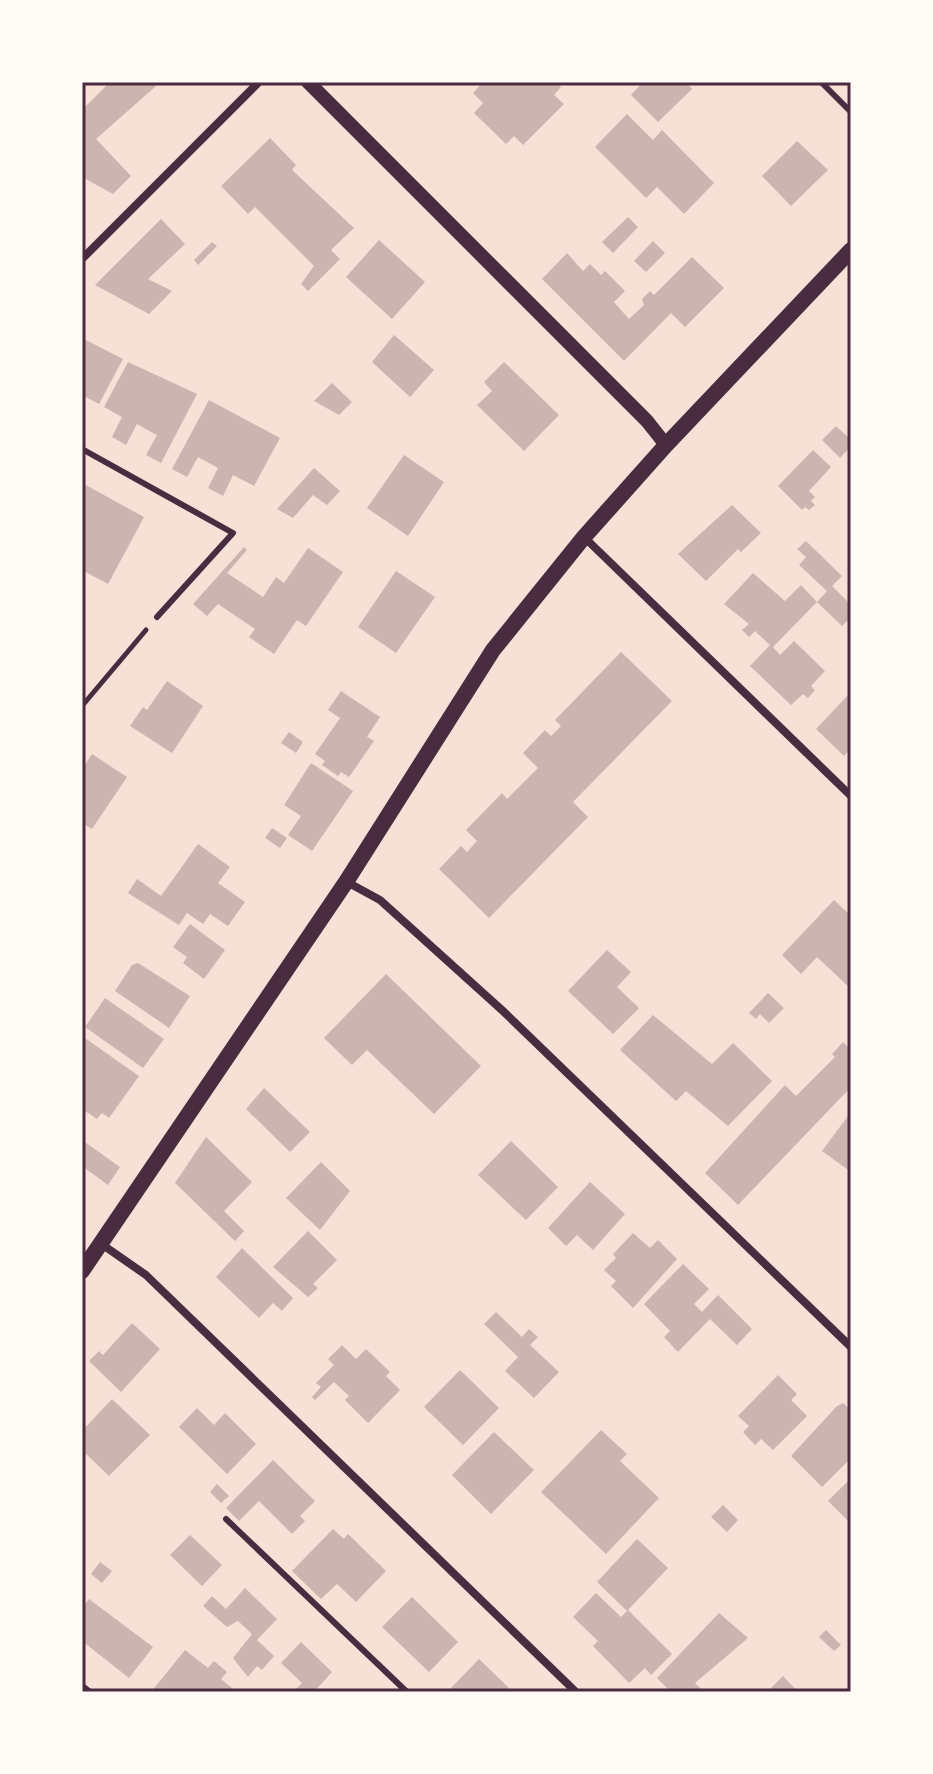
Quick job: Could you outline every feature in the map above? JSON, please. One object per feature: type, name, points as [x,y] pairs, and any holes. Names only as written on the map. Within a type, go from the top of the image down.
[{"type":"main road","points":[[82,1271],[346,882],[493,650],[584,537],[666,445],[851,250]]},
{"type":"street","points":[[82,259],[259,82]]},
{"type":"street","points":[[308,82],[647,421],[666,445]]},
{"type":"street","points":[[584,537],[851,796]]},
{"type":"street","points":[[346,882],[380,900],[503,1011],[851,1347]]},
{"type":"street","points":[[99,1243],[146,1275],[576,1692]]},
{"type":"lane","points":[[821,82],[851,112]]},
{"type":"lane","points":[[82,449],[233,533],[157,617]]},
{"type":"lane","points":[[226,1519],[407,1692]]},
{"type":"lane","points":[[82,1686],[90,1692]]},
{"type":"path","points":[[82,706],[157,617]]},
{"type":"building","points":[[110,82],[152,82],[156,86],[96,139],[131,176],[113,194],[82,177],[82,110]]},
{"type":"building","points":[[483,82],[556,82],[561,87],[554,95],[564,104],[523,145],[514,136],[506,144],[474,113],[483,103],[473,93]]},
{"type":"building","points":[[643,82],[686,82],[692,89],[658,122],[631,95]]},
{"type":"building","points":[[627,114],[653,140],[662,130],[714,183],[684,214],[657,187],[646,198],[595,147]]},
{"type":"building","points":[[270,138],[296,165],[292,170],[354,228],[331,250],[340,259],[308,291],[301,284],[314,266],[255,207],[248,214],[221,186]]},
{"type":"building","points":[[797,141],[828,170],[791,206],[762,176]]},
{"type":"building","points":[[628,217],[638,227],[613,253],[602,242]]},
{"type":"building","points":[[161,219],[185,244],[148,279],[172,291],[149,314],[95,285]]},
{"type":"building","points":[[379,240],[425,282],[392,319],[346,277]]},
{"type":"building","points":[[653,241],[665,253],[646,272],[634,261]]},
{"type":"building","points":[[212,242],[217,246],[198,265],[194,260]]},
{"type":"building","points":[[567,253],[583,271],[590,264],[601,275],[605,271],[625,291],[614,302],[629,319],[644,305],[642,299],[650,291],[654,295],[692,257],[724,288],[685,327],[671,313],[624,361],[542,279]]},
{"type":"building","points":[[394,335],[434,370],[410,397],[372,362]]},
{"type":"building","points":[[82,338],[123,359],[99,404],[82,395]]},
{"type":"building","points":[[128,362],[197,394],[161,463],[146,455],[157,435],[137,424],[126,445],[112,437],[122,417],[104,407]]},
{"type":"building","points":[[504,362],[559,415],[524,451],[477,405],[492,391],[484,382]]},
{"type":"building","points":[[332,383],[352,402],[339,415],[314,401]]},
{"type":"building","points":[[209,400],[280,438],[254,486],[233,475],[223,496],[208,488],[218,468],[198,457],[187,477],[172,469]]},
{"type":"building","points":[[836,426],[851,440],[851,446],[840,458],[822,440]]},
{"type":"building","points":[[813,450],[831,467],[809,491],[815,497],[811,501],[815,505],[809,510],[805,507],[802,510],[778,486]]},
{"type":"building","points":[[404,455],[444,482],[408,536],[367,508]]},
{"type":"building","points":[[314,468],[340,491],[327,505],[313,495],[293,518],[277,509]]},
{"type":"building","points":[[82,483],[144,517],[108,584],[82,570]]},
{"type":"building","points":[[732,505],[761,533],[741,552],[738,549],[706,581],[678,554]]},
{"type":"building","points":[[806,541],[842,576],[832,586],[851,605],[851,617],[842,626],[817,602],[827,591],[799,565],[806,557],[797,549]]},
{"type":"building","points":[[244,547],[247,550],[227,573],[263,597],[276,577],[284,583],[308,548],[343,572],[306,626],[297,620],[274,654],[249,637],[255,629],[218,604],[207,616],[193,604]]},
{"type":"building","points":[[396,571],[435,597],[396,653],[358,627]]},
{"type":"building","points":[[753,573],[785,601],[801,585],[817,602],[773,647],[780,655],[794,641],[825,671],[811,686],[815,690],[808,698],[803,694],[791,705],[750,666],[770,645],[755,631],[749,637],[742,630],[749,624],[724,604]]},
{"type":"building","points":[[621,652],[672,701],[573,802],[588,817],[489,918],[439,869],[461,846],[467,852],[477,841],[466,830],[502,793],[507,799],[538,768],[523,753],[545,730],[551,736],[561,726],[555,720]]},
{"type":"building","points":[[167,681],[203,706],[172,753],[130,726],[143,707],[147,710]]},
{"type":"building","points":[[341,691],[380,717],[367,737],[374,741],[349,777],[341,772],[338,776],[322,765],[325,761],[315,754],[340,718],[328,710]]},
{"type":"building","points":[[851,692],[851,748],[844,756],[816,729]]},
{"type":"building","points":[[289,732],[303,742],[296,753],[281,743]]},
{"type":"building","points":[[92,754],[127,777],[92,829],[82,823],[82,769]]},
{"type":"building","points":[[311,763],[353,791],[312,851],[288,835],[301,816],[284,805]]},
{"type":"building","points":[[272,828],[287,838],[280,848],[265,838]]},
{"type":"building","points":[[198,844],[230,867],[218,883],[245,902],[228,926],[210,914],[203,924],[187,913],[179,925],[128,893],[137,879],[161,896]]},
{"type":"building","points":[[834,900],[851,916],[851,989],[817,957],[801,974],[782,955]]},
{"type":"building","points":[[190,924],[225,950],[204,979],[183,963],[187,957],[173,947]]},
{"type":"building","points":[[607,950],[631,972],[617,987],[639,1008],[613,1034],[568,991]]},
{"type":"building","points":[[138,963],[190,996],[169,1028],[115,991],[132,965]]},
{"type":"building","points":[[386,974],[481,1066],[434,1114],[367,1050],[352,1065],[324,1038]]},
{"type":"building","points":[[768,993],[784,1008],[769,1023],[760,1014],[756,1019],[749,1013]]},
{"type":"building","points":[[105,998],[164,1039],[143,1068],[85,1027]]},
{"type":"building","points":[[653,1015],[712,1064],[733,1043],[772,1081],[728,1126],[686,1091],[676,1101],[620,1050]]},
{"type":"building","points":[[82,1036],[139,1076],[109,1118],[102,1113],[97,1119],[82,1109]]},
{"type":"building","points":[[843,1042],[851,1050],[851,1087],[738,1205],[705,1173],[785,1085],[796,1096],[835,1057],[832,1054]]},
{"type":"building","points":[[264,1088],[310,1132],[290,1152],[246,1109]]},
{"type":"building","points":[[851,1112],[851,1172],[822,1151]]},
{"type":"building","points":[[206,1137],[252,1182],[224,1211],[244,1231],[235,1241],[175,1183]]},
{"type":"building","points":[[82,1140],[120,1167],[108,1185],[82,1166]]},
{"type":"building","points":[[511,1141],[558,1187],[526,1220],[478,1175]]},
{"type":"building","points":[[321,1162],[350,1191],[320,1230],[286,1198]]},
{"type":"building","points":[[590,1182],[625,1214],[593,1250],[577,1235],[566,1246],[548,1228]]},
{"type":"building","points":[[308,1231],[337,1260],[313,1284],[318,1288],[308,1297],[273,1267]]},
{"type":"building","points":[[633,1233],[650,1248],[658,1240],[677,1259],[633,1308],[611,1286],[616,1281],[604,1270],[616,1258],[613,1254]]},
{"type":"building","points":[[242,1248],[293,1298],[282,1311],[273,1303],[259,1318],[216,1277]]},
{"type":"building","points":[[683,1264],[709,1289],[694,1304],[702,1312],[718,1295],[752,1329],[737,1345],[710,1319],[678,1352],[664,1337],[670,1331],[644,1304]]},
{"type":"building","points":[[496,1312],[522,1337],[529,1329],[538,1337],[530,1345],[559,1372],[534,1398],[505,1371],[518,1357],[484,1324]]},
{"type":"building","points":[[132,1323],[160,1349],[121,1392],[89,1361],[99,1351],[103,1355]]},
{"type":"building","points":[[342,1345],[356,1359],[366,1349],[390,1372],[386,1376],[400,1390],[368,1423],[345,1400],[349,1396],[334,1382],[315,1400],[312,1397],[321,1387],[316,1383],[334,1365],[328,1359]]},
{"type":"building","points":[[460,1370],[499,1408],[463,1445],[424,1407]]},
{"type":"building","points":[[778,1375],[797,1394],[791,1400],[807,1416],[773,1450],[761,1439],[755,1445],[743,1432],[749,1426],[738,1416]]},
{"type":"building","points":[[112,1399],[150,1435],[109,1476],[82,1450],[82,1431]]},
{"type":"building","points":[[843,1403],[851,1410],[851,1458],[822,1487],[791,1456]]},
{"type":"building","points":[[197,1408],[214,1425],[225,1413],[256,1444],[227,1474],[179,1427]]},
{"type":"building","points":[[601,1430],[627,1454],[620,1461],[659,1498],[606,1554],[541,1492]]},
{"type":"building","points":[[494,1432],[534,1470],[491,1514],[452,1475]]},
{"type":"building","points":[[273,1460],[315,1501],[300,1516],[305,1521],[292,1534],[259,1501],[239,1521],[226,1508]]},
{"type":"building","points":[[851,1478],[851,1524],[828,1501]]},
{"type":"building","points":[[217,1484],[229,1496],[221,1503],[210,1492]]},
{"type":"building","points":[[723,1505],[738,1520],[727,1532],[711,1517]]},
{"type":"building","points":[[333,1529],[344,1539],[348,1534],[386,1571],[356,1602],[337,1584],[321,1599],[292,1571]]},
{"type":"building","points":[[190,1535],[222,1565],[202,1586],[170,1555]]},
{"type":"building","points":[[637,1539],[668,1568],[628,1610],[672,1654],[651,1675],[645,1668],[629,1683],[593,1646],[598,1641],[573,1617],[596,1593],[621,1617],[627,1611],[597,1582]]},
{"type":"building","points":[[100,1562],[112,1571],[102,1583],[91,1574]]},
{"type":"building","points":[[245,1588],[277,1619],[257,1640],[274,1656],[262,1670],[257,1666],[248,1677],[233,1658],[252,1634],[238,1621],[227,1627],[203,1606],[212,1596],[226,1609]]},
{"type":"building","points":[[412,1597],[458,1642],[429,1672],[382,1627]]},
{"type":"building","points":[[89,1599],[153,1647],[129,1678],[82,1641],[82,1608]]},
{"type":"building","points":[[719,1613],[748,1638],[695,1683],[704,1692],[671,1692],[657,1678]]},
{"type":"building","points":[[826,1630],[841,1645],[834,1651],[819,1637]]},
{"type":"building","points":[[301,1642],[332,1672],[314,1692],[293,1692],[302,1683],[281,1663]]},
{"type":"building","points":[[185,1650],[208,1668],[214,1661],[227,1672],[221,1679],[237,1692],[151,1692]]},
{"type":"building","points":[[479,1659],[513,1692],[449,1690]]},
{"type":"building","points":[[783,1676],[798,1692],[767,1692]]}]
